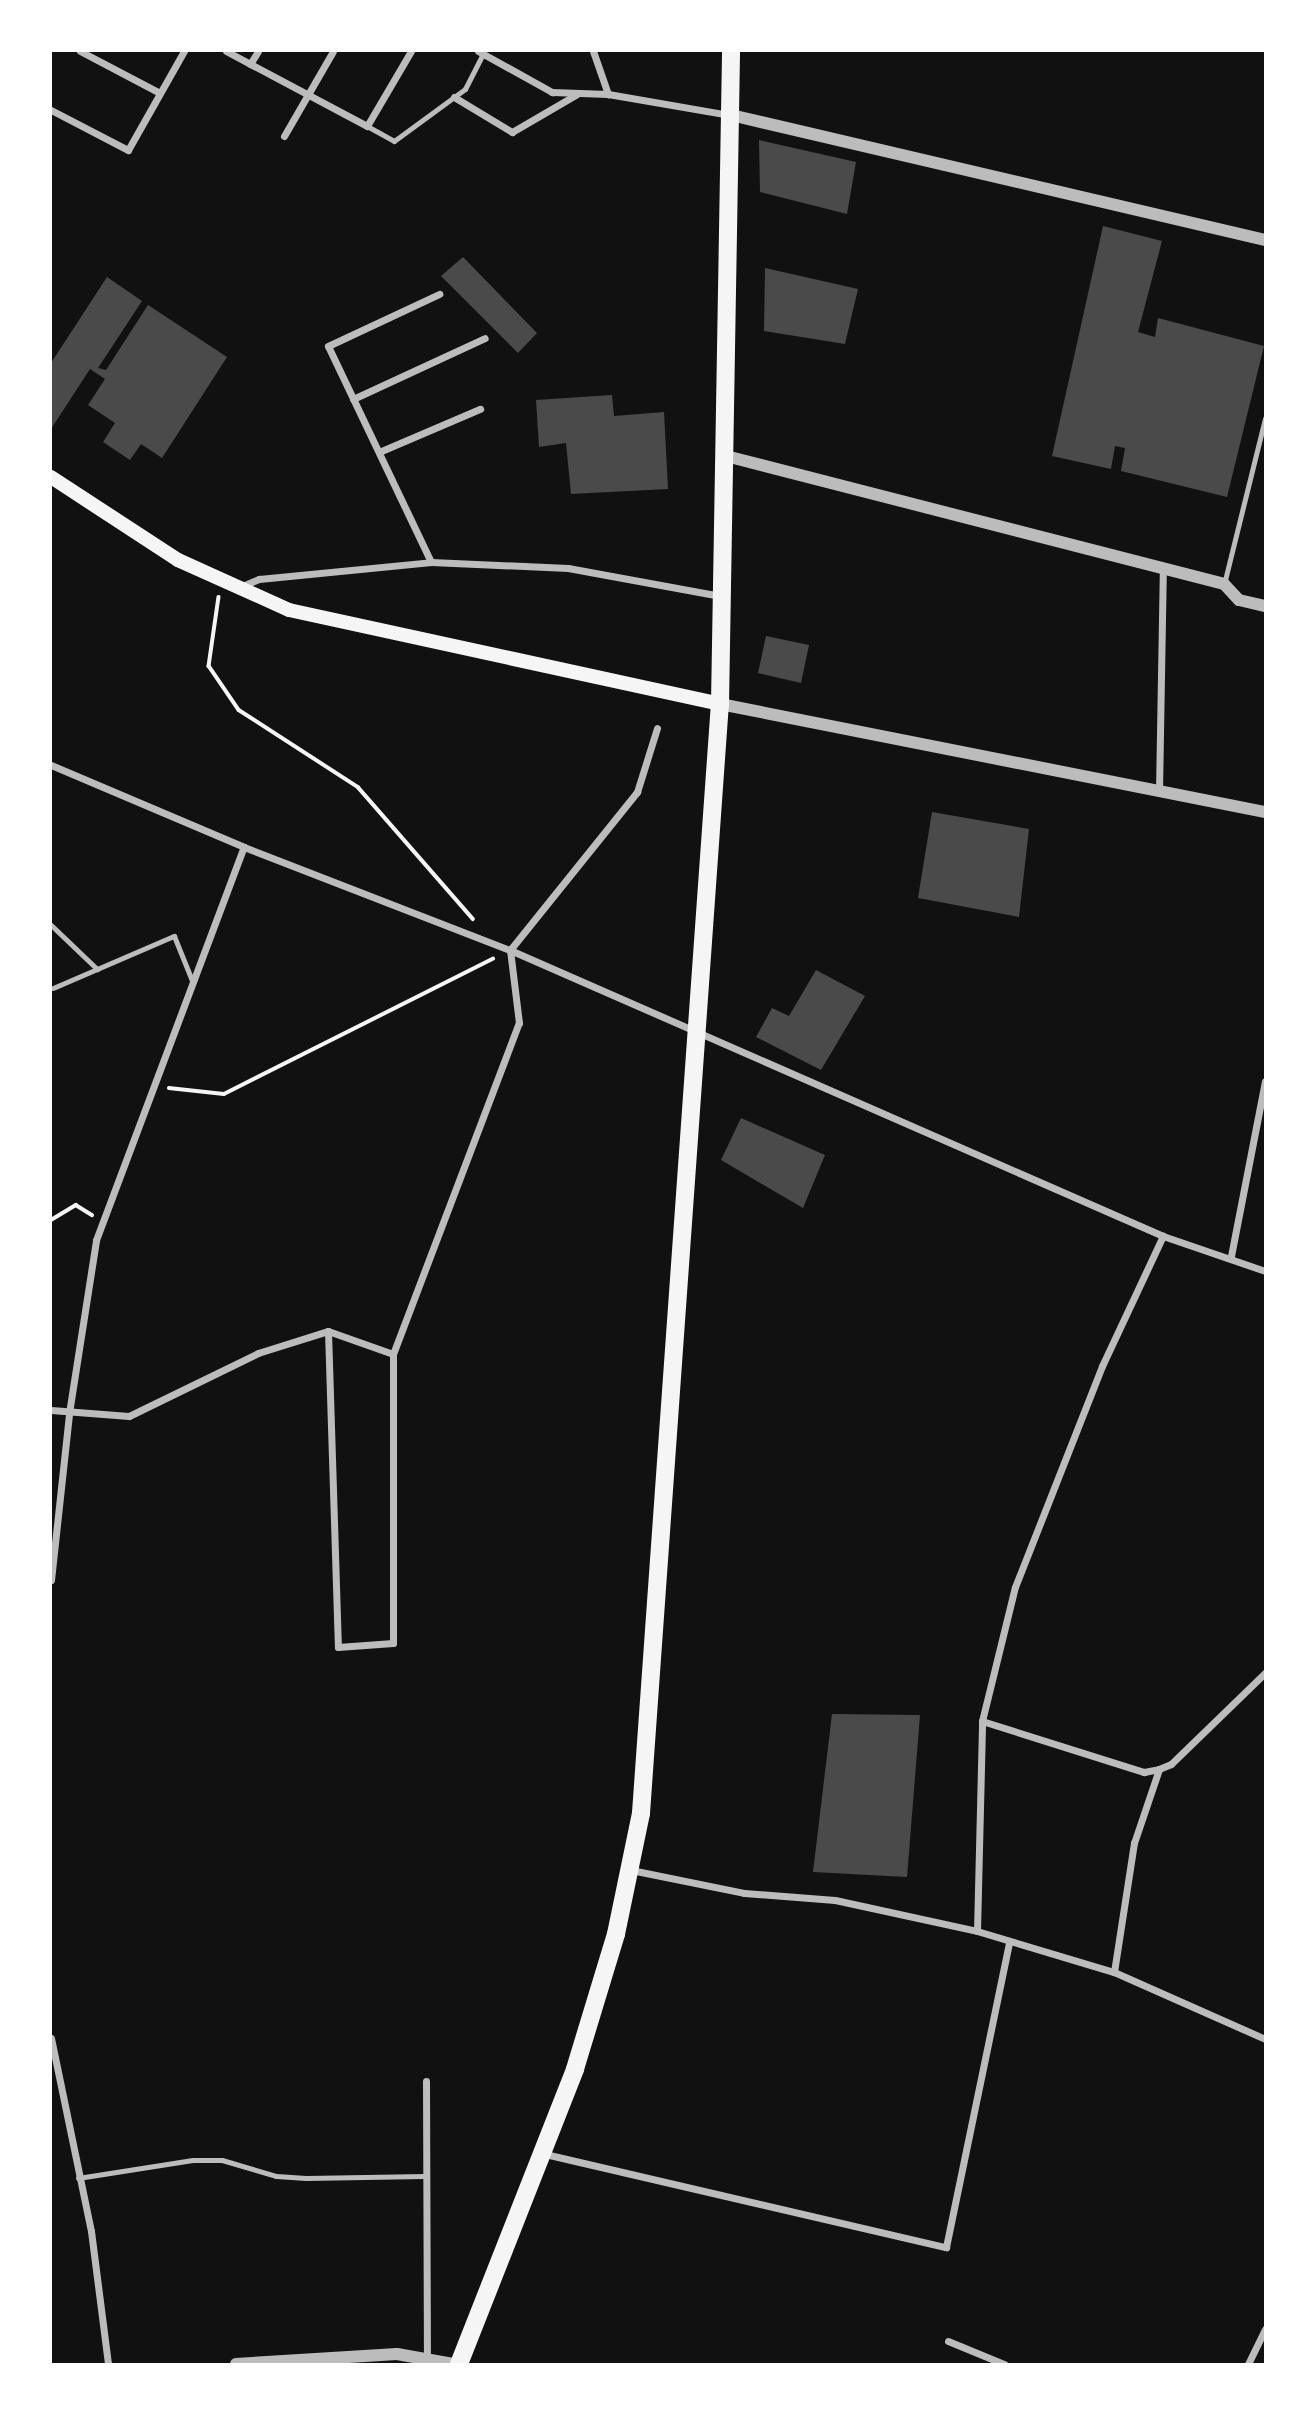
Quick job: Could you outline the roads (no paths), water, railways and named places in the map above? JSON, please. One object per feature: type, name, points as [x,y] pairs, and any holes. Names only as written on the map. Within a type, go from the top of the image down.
[{"type":"main road","points":[[459,2364],[545,2154],[598,1999],[631,1870],[644,1791],[720,704],[731,51]]},
{"type":"main road","points":[[51,477],[133,534],[236,589],[350,626],[720,704]]},
{"type":"street","points":[[80,51],[160,93]]},
{"type":"street","points":[[51,110],[128,150],[184,51]]},
{"type":"street","points":[[226,51],[367,126],[411,51]]},
{"type":"street","points":[[250,64],[258,51]]},
{"type":"street","points":[[284,136],[333,51]]},
{"type":"street","points":[[593,51],[608,94]]},
{"type":"street","points":[[481,52],[552,92],[608,94],[731,115],[1265,240]]},
{"type":"street","points":[[454,97],[512,132],[578,93]]},
{"type":"street","points":[[431,562],[328,346],[439,294]]},
{"type":"street","points":[[353,399],[485,338]]},
{"type":"street","points":[[379,452],[480,409]]},
{"type":"street","points":[[726,456],[1224,584],[1239,600],[1265,606]]},
{"type":"street","points":[[236,589],[259,579],[431,562],[568,568],[723,597]]},
{"type":"street","points":[[1159,791],[1163,569]]},
{"type":"street","points":[[720,704],[1265,811]]},
{"type":"street","points":[[328,1331],[338,1647],[393,1643],[393,1354],[519,1023],[510,950],[637,792],[657,728]]},
{"type":"street","points":[[51,765],[244,847],[510,950],[696,1034],[1163,1236],[1231,1256],[1265,1270]]},
{"type":"street","points":[[51,1580],[69,1413],[96,1240],[244,847]]},
{"type":"street","points":[[1231,1256],[1265,1081]]},
{"type":"street","points":[[977,1931],[982,1721],[1015,1587],[1102,1366],[1163,1236]]},
{"type":"street","points":[[51,1410],[129,1416],[258,1353],[328,1331],[393,1354]]},
{"type":"street","points":[[982,1721],[1144,1772],[1171,1764],[1265,1673]]},
{"type":"street","points":[[1114,1972],[1134,1843],[1159,1769]]},
{"type":"street","points":[[631,1870],[744,1893],[835,1900],[977,1931],[1009,1944],[1114,1972],[1265,2039]]},
{"type":"street","points":[[545,2154],[946,2247],[1009,1944]]},
{"type":"street","points":[[51,2038],[91,2231],[108,2364]]},
{"type":"street","points":[[426,2081],[424,2176],[427,2356]]},
{"type":"street","points":[[1248,2364],[1265,2329]]},
{"type":"street","points":[[948,2341],[1004,2364]]},
{"type":"street","points":[[236,2364],[357,2355],[427,2356],[453,2364]]},
{"type":"lane","points":[[367,126],[394,141],[465,89],[481,52]]},
{"type":"lane","points":[[1224,584],[1265,418]]},
{"type":"lane","points":[[51,925],[97,969]]},
{"type":"lane","points":[[53,988],[173,936],[193,983]]},
{"type":"lane","points":[[78,2178],[193,2160],[222,2160],[276,2176],[424,2176]]}]
